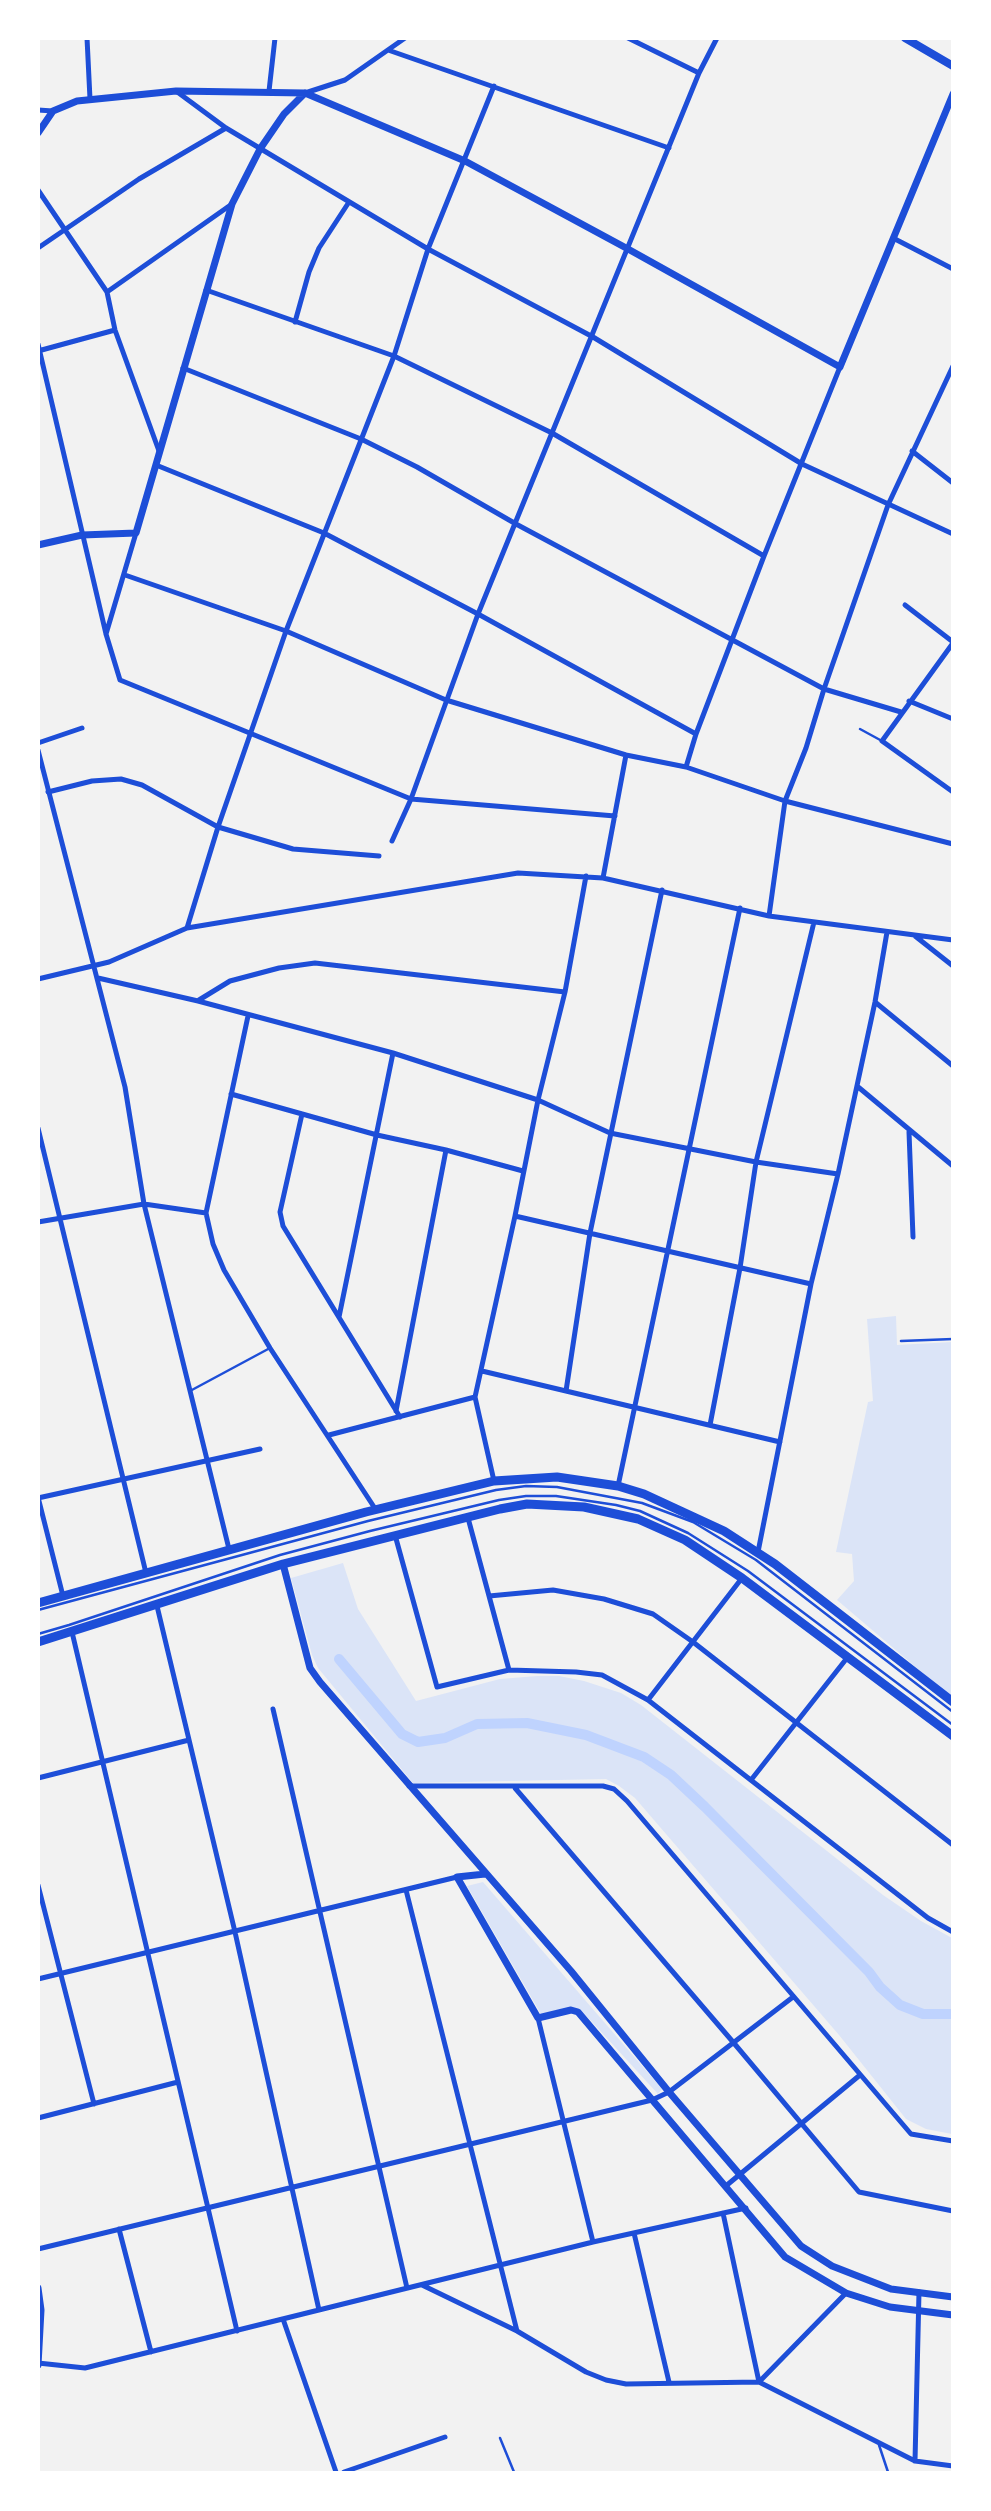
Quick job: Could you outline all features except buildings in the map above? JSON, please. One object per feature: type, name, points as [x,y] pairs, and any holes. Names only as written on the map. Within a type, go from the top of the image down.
[{"type":"main road","points":[[905,38],[953,66]]},
{"type":"main road","points":[[38,1603],[229,1549],[494,1480],[557,1477],[618,1486],[696,1516],[758,1552],[953,1702]]},
{"type":"main road","points":[[38,1642],[284,1564],[395,1535],[527,1504],[565,1505],[616,1512],[685,1540],[743,1578],[953,1736]]},
{"type":"street","points":[[87,38],[90,99]]},
{"type":"street","points":[[269,91],[275,38]]},
{"type":"street","points":[[38,110],[53,111],[77,101],[90,99],[176,91],[305,93],[345,80],[405,38]]},
{"type":"street","points":[[628,38],[699,73]]},
{"type":"street","points":[[392,841],[411,799],[478,614],[699,73],[717,38]]},
{"type":"street","points":[[388,50],[668,148]]},
{"type":"street","points":[[187,928],[218,827],[286,631],[394,356],[428,249],[494,86]]},
{"type":"street","points":[[176,91],[260,149],[428,249],[593,337],[802,464],[953,534]]},
{"type":"street","points":[[106,634],[232,204],[260,149],[285,114],[305,93]]},
{"type":"street","points":[[305,93],[465,161],[839,368]]},
{"type":"street","points":[[686,767],[764,556],[953,94]]},
{"type":"street","points":[[38,133],[53,111]]},
{"type":"street","points":[[38,248],[139,179],[226,128]]},
{"type":"street","points":[[38,190],[107,292],[115,330],[159,452]]},
{"type":"street","points":[[296,321],[309,272],[319,248],[349,202]]},
{"type":"street","points":[[107,292],[232,204]]},
{"type":"street","points":[[893,238],[953,269]]},
{"type":"street","points":[[205,290],[394,356],[552,433],[764,556]]},
{"type":"street","points":[[115,330],[39,348],[106,634],[120,680],[411,799],[615,816]]},
{"type":"street","points":[[769,916],[785,801],[806,748],[888,505],[953,366]]},
{"type":"street","points":[[183,368],[361,439],[824,689],[901,712]]},
{"type":"street","points":[[912,451],[953,483]]},
{"type":"street","points":[[156,465],[324,533],[696,734]]},
{"type":"street","points":[[38,545],[82,535],[136,533]]},
{"type":"street","points":[[125,575],[286,631],[446,700],[626,755],[686,767],[785,801],[953,844]]},
{"type":"street","points":[[905,605],[953,642],[882,741],[953,792]]},
{"type":"street","points":[[909,701],[953,719]]},
{"type":"street","points":[[38,743],[82,727]]},
{"type":"street","points":[[38,750],[125,1087],[144,1204],[229,1549]]},
{"type":"street","points":[[603,878],[626,755]]},
{"type":"street","points":[[48,792],[92,781],[121,779],[142,785],[218,827],[293,849],[379,856]]},
{"type":"street","points":[[38,979],[109,962],[187,928],[518,873],[603,878],[769,916],[953,940]]},
{"type":"street","points":[[494,1480],[475,1397],[516,1216],[538,1100],[565,992],[586,876]]},
{"type":"street","points":[[566,1391],[590,1233],[662,890]]},
{"type":"street","points":[[618,1486],[740,908]]},
{"type":"street","points":[[710,1425],[740,1268],[756,1162],[814,922]]},
{"type":"street","points":[[758,1552],[811,1284],[838,1174],[875,1002],[887,932]]},
{"type":"street","points":[[915,936],[953,966]]},
{"type":"street","points":[[198,1000],[230,981],[279,968],[316,963],[565,992]]},
{"type":"street","points":[[98,978],[198,1000],[248,1016],[393,1053],[538,1100],[610,1133],[756,1162],[838,1174]]},
{"type":"street","points":[[875,1002],[953,1066]]},
{"type":"street","points":[[248,1016],[206,1213],[213,1244],[224,1270],[270,1348],[376,1510]]},
{"type":"street","points":[[339,1317],[393,1053]]},
{"type":"street","points":[[856,1086],[950,1164],[953,1156]]},
{"type":"street","points":[[231,1094],[377,1135],[523,1171]]},
{"type":"street","points":[[302,1114],[280,1212],[284,1226],[398,1414]]},
{"type":"street","points":[[38,1128],[146,1573]]},
{"type":"street","points":[[909,1132],[913,1237]]},
{"type":"street","points":[[398,1414],[446,1150]]},
{"type":"street","points":[[38,1222],[144,1204],[206,1213]]},
{"type":"street","points":[[516,1216],[811,1284]]},
{"type":"street","points":[[482,1371],[780,1442]]},
{"type":"street","points":[[329,1435],[398,1414],[475,1397]]},
{"type":"street","points":[[63,1597],[39,1498],[260,1450]]},
{"type":"street","points":[[468,1518],[509,1670]]},
{"type":"street","points":[[395,1535],[438,1687],[509,1670],[601,1675],[648,1700],[928,1918],[953,1932]]},
{"type":"street","points":[[284,1564],[310,1668],[320,1682],[571,1971],[669,2092],[801,2246],[832,2266],[891,2289],[953,2297]]},
{"type":"street","points":[[648,1700],[743,1578]]},
{"type":"street","points":[[489,1596],[553,1590],[604,1599],[653,1614],[693,1642],[953,1845]]},
{"type":"street","points":[[157,1606],[235,1932],[319,2310]]},
{"type":"street","points":[[72,1632],[237,2331]]},
{"type":"street","points":[[751,1780],[847,1658]]},
{"type":"street","points":[[273,1709],[407,2288]]},
{"type":"street","points":[[38,1778],[189,1740]]},
{"type":"street","points":[[409,1786],[603,1786],[614,1790],[627,1801],[911,2134],[953,2141]]},
{"type":"street","points":[[514,1787],[859,2192],[953,2211]]},
{"type":"street","points":[[38,1979],[457,1877],[485,1874]]},
{"type":"street","points":[[457,1877],[538,2018],[593,2242]]},
{"type":"street","points":[[38,1885],[94,2105]]},
{"type":"street","points":[[406,1890],[517,2331]]},
{"type":"street","points":[[38,2249],[652,2100],[669,2092],[793,1997]]},
{"type":"street","points":[[538,2018],[571,2010],[578,2012],[727,2185],[785,2257],[846,2293],[890,2307],[953,2315]]},
{"type":"street","points":[[727,2185],[860,2075]]},
{"type":"street","points":[[38,2118],[178,2082]]},
{"type":"street","points":[[38,2288],[41,2310],[39,2363],[85,2368],[593,2242],[746,2208]]},
{"type":"street","points":[[723,2213],[759,2382]]},
{"type":"street","points":[[119,2229],[151,2352]]},
{"type":"street","points":[[634,2233],[669,2382]]},
{"type":"street","points":[[422,2284],[517,2331],[586,2372],[606,2380],[626,2384],[759,2382],[915,2461],[953,2466]]},
{"type":"street","points":[[915,2461],[919,2292]]},
{"type":"street","points":[[759,2382],[846,2293]]},
{"type":"street","points":[[283,2319],[336,2473]]},
{"type":"street","points":[[344,2473],[445,2437]]},
{"type":"lane","points":[[860,729],[882,741]]},
{"type":"lane","points":[[901,1341],[953,1339]]},
{"type":"lane","points":[[190,1391],[270,1348]]},
{"type":"lane","points":[[38,1610],[393,1514],[496,1490],[526,1486],[557,1487],[642,1503],[693,1522],[756,1560],[953,1712]]},
{"type":"lane","points":[[38,1634],[280,1555],[357,1534],[499,1500],[526,1496],[556,1496],[640,1511],[688,1533],[748,1571],[953,1725]]},
{"type":"lane","points":[[500,2438],[514,2473]]},
{"type":"lane","points":[[877,2442],[888,2473]]},
{"type":"shaded area","points":[[896,1316],[897,1345],[952,1342],[952,1698],[837,1600],[854,1581],[852,1554],[836,1552],[868,1402],[873,1401],[867,1319]]},
{"type":"shaded area","points":[[343,1563],[358,1609],[416,1701],[500,1679],[537,1676],[559,1676],[584,1681],[621,1693],[641,1705],[883,1895],[952,1938],[952,2134],[926,2129],[906,2119],[839,2035],[635,1798],[619,1786],[606,1779],[413,1783],[318,1668],[312,1655],[291,1578]]},
{"type":"shaded area","points":[[483,1882],[662,2089],[658,2094],[581,2010],[541,2014],[467,1886]]},
{"type":"waterway","points":[[339,1659],[402,1734],[418,1742],[445,1738],[477,1724],[527,1723],[586,1735],[644,1757],[671,1775],[705,1807],[900,2005],[923,2014],[953,2014]]}]
